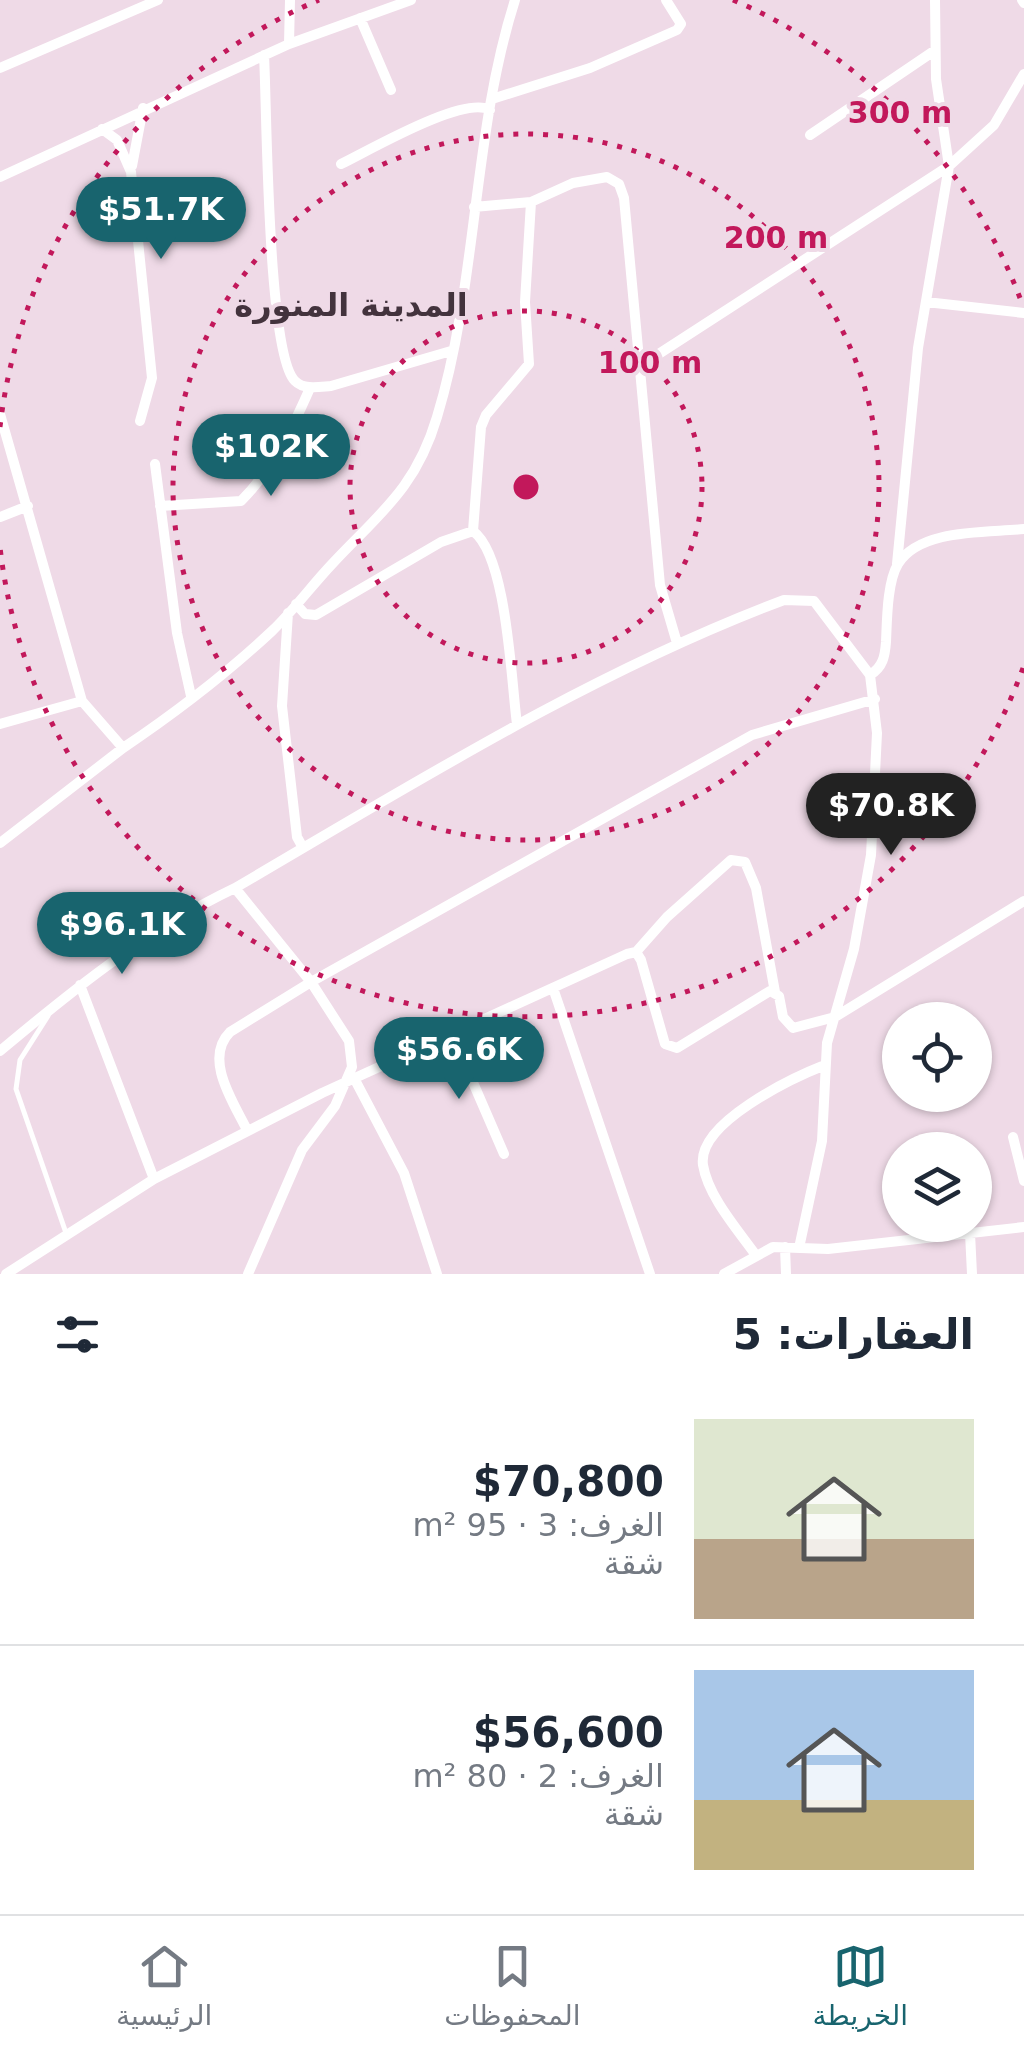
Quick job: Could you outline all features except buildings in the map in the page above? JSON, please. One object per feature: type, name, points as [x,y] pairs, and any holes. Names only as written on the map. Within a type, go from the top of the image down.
[{"type":"street","points":[[0,68],[158,0]]},
{"type":"street","points":[[289,44],[290,0]]},
{"type":"street","points":[[0,177],[289,44],[410,0]]},
{"type":"street","points":[[0,844],[191,696],[292,608],[390,508],[409,479],[436,420],[452,351],[492,105],[514,0]]},
{"type":"street","points":[[341,164],[452,112],[478,104],[492,105],[677,30],[680,24],[666,0]]},
{"type":"street","points":[[870,676],[882,666],[886,651],[926,302],[949,166],[934,51],[935,0]]},
{"type":"street","points":[[360,18],[391,90]]},
{"type":"street","points":[[810,135],[934,51]]},
{"type":"street","points":[[264,55],[276,318],[288,373],[297,384],[310,388],[452,351]]},
{"type":"street","points":[[637,368],[949,166],[994,125],[1024,74]]},
{"type":"street","points":[[140,421],[152,378],[131,172],[144,108]]},
{"type":"street","points":[[102,129],[117,140],[131,172]]},
{"type":"street","points":[[474,207],[531,202],[592,178],[607,177],[618,184],[624,198],[660,585],[677,643]]},
{"type":"street","points":[[517,724],[497,577],[489,547],[473,530],[486,415],[529,364],[525,302],[531,202]]},
{"type":"street","points":[[926,302],[1024,314]]},
{"type":"street","points":[[160,506],[242,501],[260,482],[288,436],[310,388]]},
{"type":"street","points":[[0,414],[82,701],[123,748]]},
{"type":"street","points":[[155,464],[177,633],[191,696]]},
{"type":"street","points":[[0,516],[28,506]]},
{"type":"street","points":[[896,565],[912,551],[952,536],[1024,529]]},
{"type":"street","points":[[292,608],[316,615],[441,542],[473,530]]},
{"type":"street","points":[[0,1051],[80,985],[181,914],[235,888],[302,846],[332,834],[517,724],[677,643],[784,600],[806,599],[820,608],[870,676],[875,699],[871,855],[854,948],[825,1065],[816,1185],[799,1248]]},
{"type":"street","points":[[292,608],[282,706],[297,836],[302,846]]},
{"type":"street","points":[[247,1130],[222,1076],[221,1045],[230,1032],[311,982],[752,735],[875,699]]},
{"type":"street","points":[[0,724],[82,701]]},
{"type":"street","points":[[6,1274],[154,1179],[247,1130],[636,952],[731,860],[745,862],[756,888],[775,992],[783,1017],[793,1028],[835,1017],[1024,901]]},
{"type":"street","points":[[235,888],[311,982],[350,1041],[352,1067],[350,1080],[302,1150],[248,1274]]},
{"type":"street","points":[[636,952],[668,1047],[689,1042],[762,994],[775,992]]},
{"type":"street","points":[[80,985],[154,1179]]},
{"type":"street","points":[[553,988],[650,1274]]},
{"type":"street","points":[[452,1034],[504,1154]]},
{"type":"street","points":[[754,1254],[711,1185],[703,1165],[704,1146],[714,1131],[753,1104],[794,1078],[825,1065]]},
{"type":"street","points":[[350,1080],[404,1173],[437,1274]]},
{"type":"street","points":[[1013,1136],[1024,1181]]},
{"type":"street","points":[[992,1231],[1024,1227]]},
{"type":"street","points":[[724,1274],[754,1254],[784,1247],[882,1241]]},
{"type":"street","points":[[970,1242],[972,1274]]},
{"type":"street","points":[[784,1247],[786,1274]]},
{"type":"lane","points":[[55,1005],[20,1060],[16,1090],[66,1234]]},
{"type":"district","name":"المدينة المنورة","points":[[351,305]]}]
